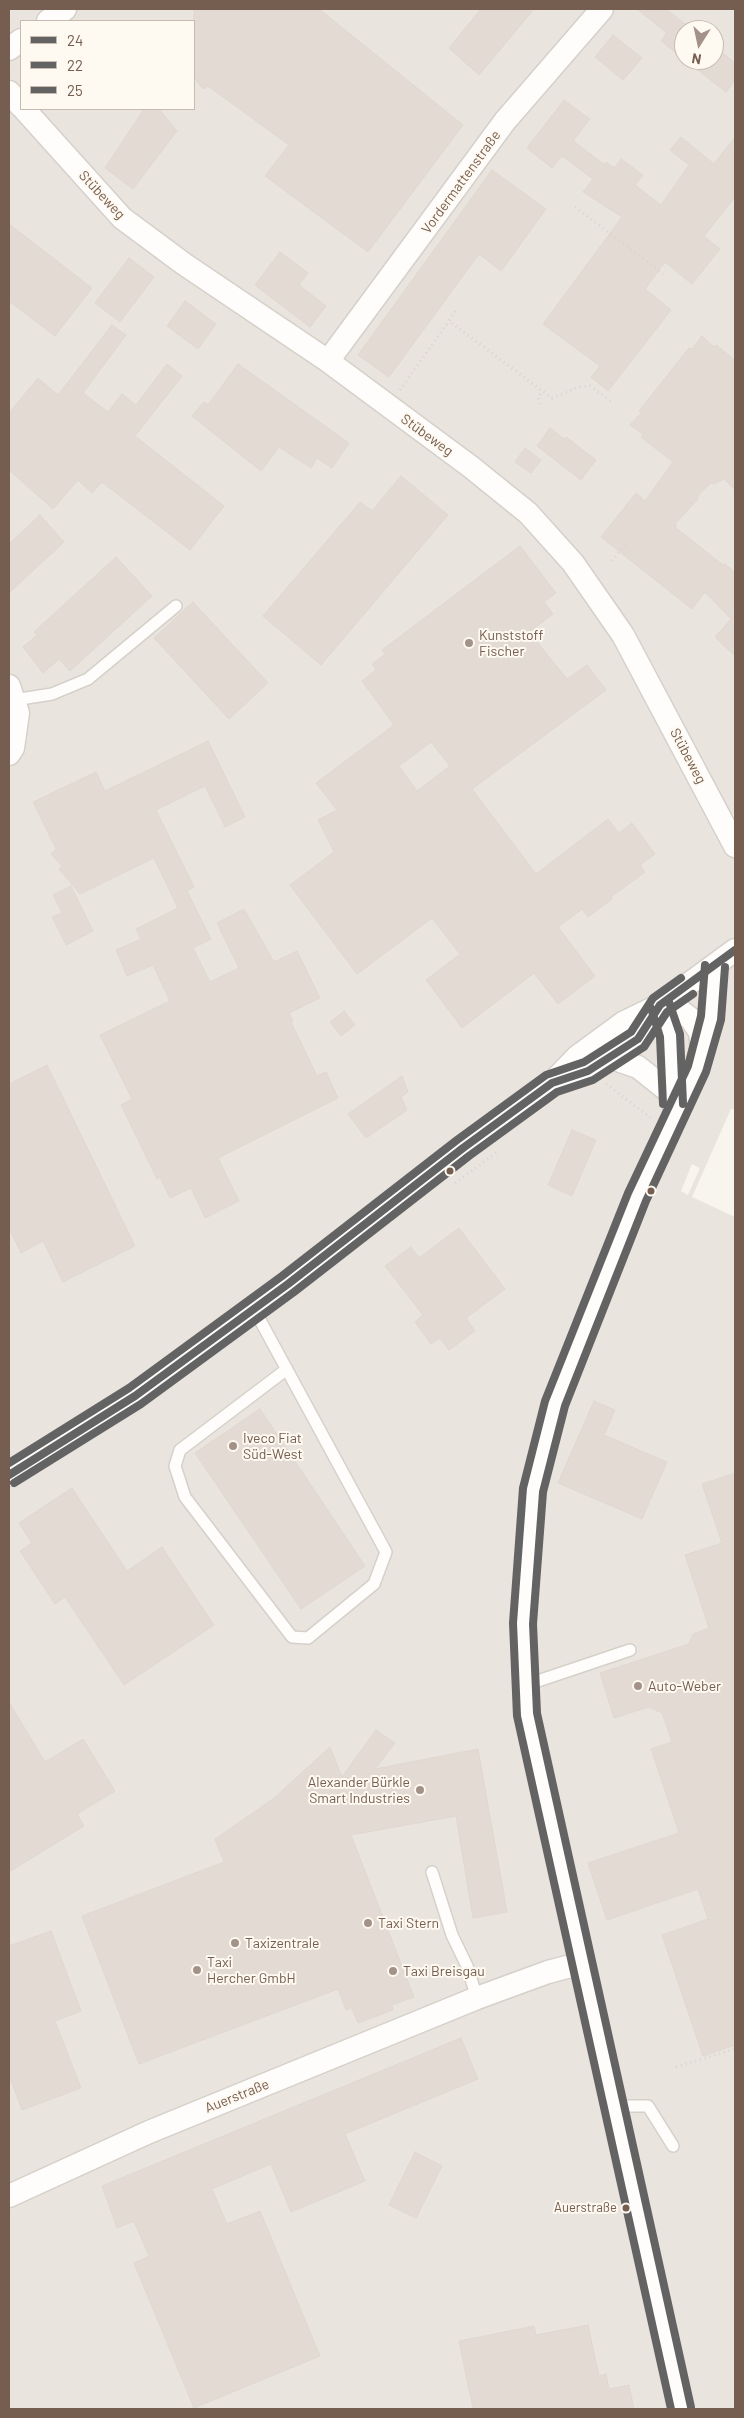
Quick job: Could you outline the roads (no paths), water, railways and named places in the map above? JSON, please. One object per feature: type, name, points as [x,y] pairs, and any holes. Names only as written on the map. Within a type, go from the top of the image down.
[{"type":"street","points":[[49,20],[65,9]]},
{"type":"street","name":"Vordermattenstraße","points":[[328,361],[505,121],[602,9]]},
{"type":"street","points":[[9,50],[20,41]]},
{"type":"street","name":"Stübeweg","points":[[9,92],[20,105]]},
{"type":"street","name":"Stübeweg","points":[[25,110],[122,218],[184,264],[328,361],[471,467],[528,513],[573,563],[623,636],[735,846]]},
{"type":"street","points":[[9,754],[13,748],[18,713],[11,693]]},
{"type":"street","points":[[9,1476],[135,1396],[552,1083],[578,1056],[623,1023],[664,1003],[735,950]]},
{"type":"street","points":[[681,2409],[527,1714],[524,1624],[533,1490],[555,1403],[637,1197],[697,1069],[711,1018],[715,966]]},
{"type":"street","points":[[664,1003],[691,1019],[700,1032],[702,1050]]},
{"type":"street","points":[[552,1083],[588,1071],[638,1039],[664,1003]]},
{"type":"street","points":[[664,1003],[670,1035],[671,1124]]},
{"type":"street","points":[[609,1057],[638,1067],[672,1094]]},
{"type":"street","name":"Auerstraße","points":[[9,2196],[150,2132],[477,1998],[548,1972],[582,1963]]},
{"type":"lane","points":[[11,693],[52,694],[88,679],[176,606]]},
{"type":"lane","points":[[254,1308],[287,1369],[386,1552],[374,1584],[308,1638],[292,1637],[186,1497],[175,1466],[180,1450],[287,1369]]},
{"type":"lane","points":[[526,1685],[630,1650]]},
{"type":"lane","points":[[432,1872],[452,1935],[468,1966],[477,1998]]},
{"type":"lane","points":[[614,2106],[648,2106],[673,2146]]},
{"type":"place","name":"Kunststoff Fischer","points":[[469,643]]},
{"type":"place","name":"Iveco Fiat Süd-West","points":[[233,1446]]},
{"type":"place","name":"Auto-Weber","points":[[638,1686]]},
{"type":"place","name":"Alexander Bürkle Smart Industries","points":[[420,1790]]},
{"type":"place","name":"Taxi Stern","points":[[368,1923]]},
{"type":"place","name":"Taxizentrale","points":[[235,1943]]},
{"type":"place","name":"Taxi Hercher GmbH","points":[[197,1970]]},
{"type":"place","name":"Taxi Breisgau","points":[[393,1971]]},
{"type":"place","name":"Auerstraße","points":[[626,2208]]}]
